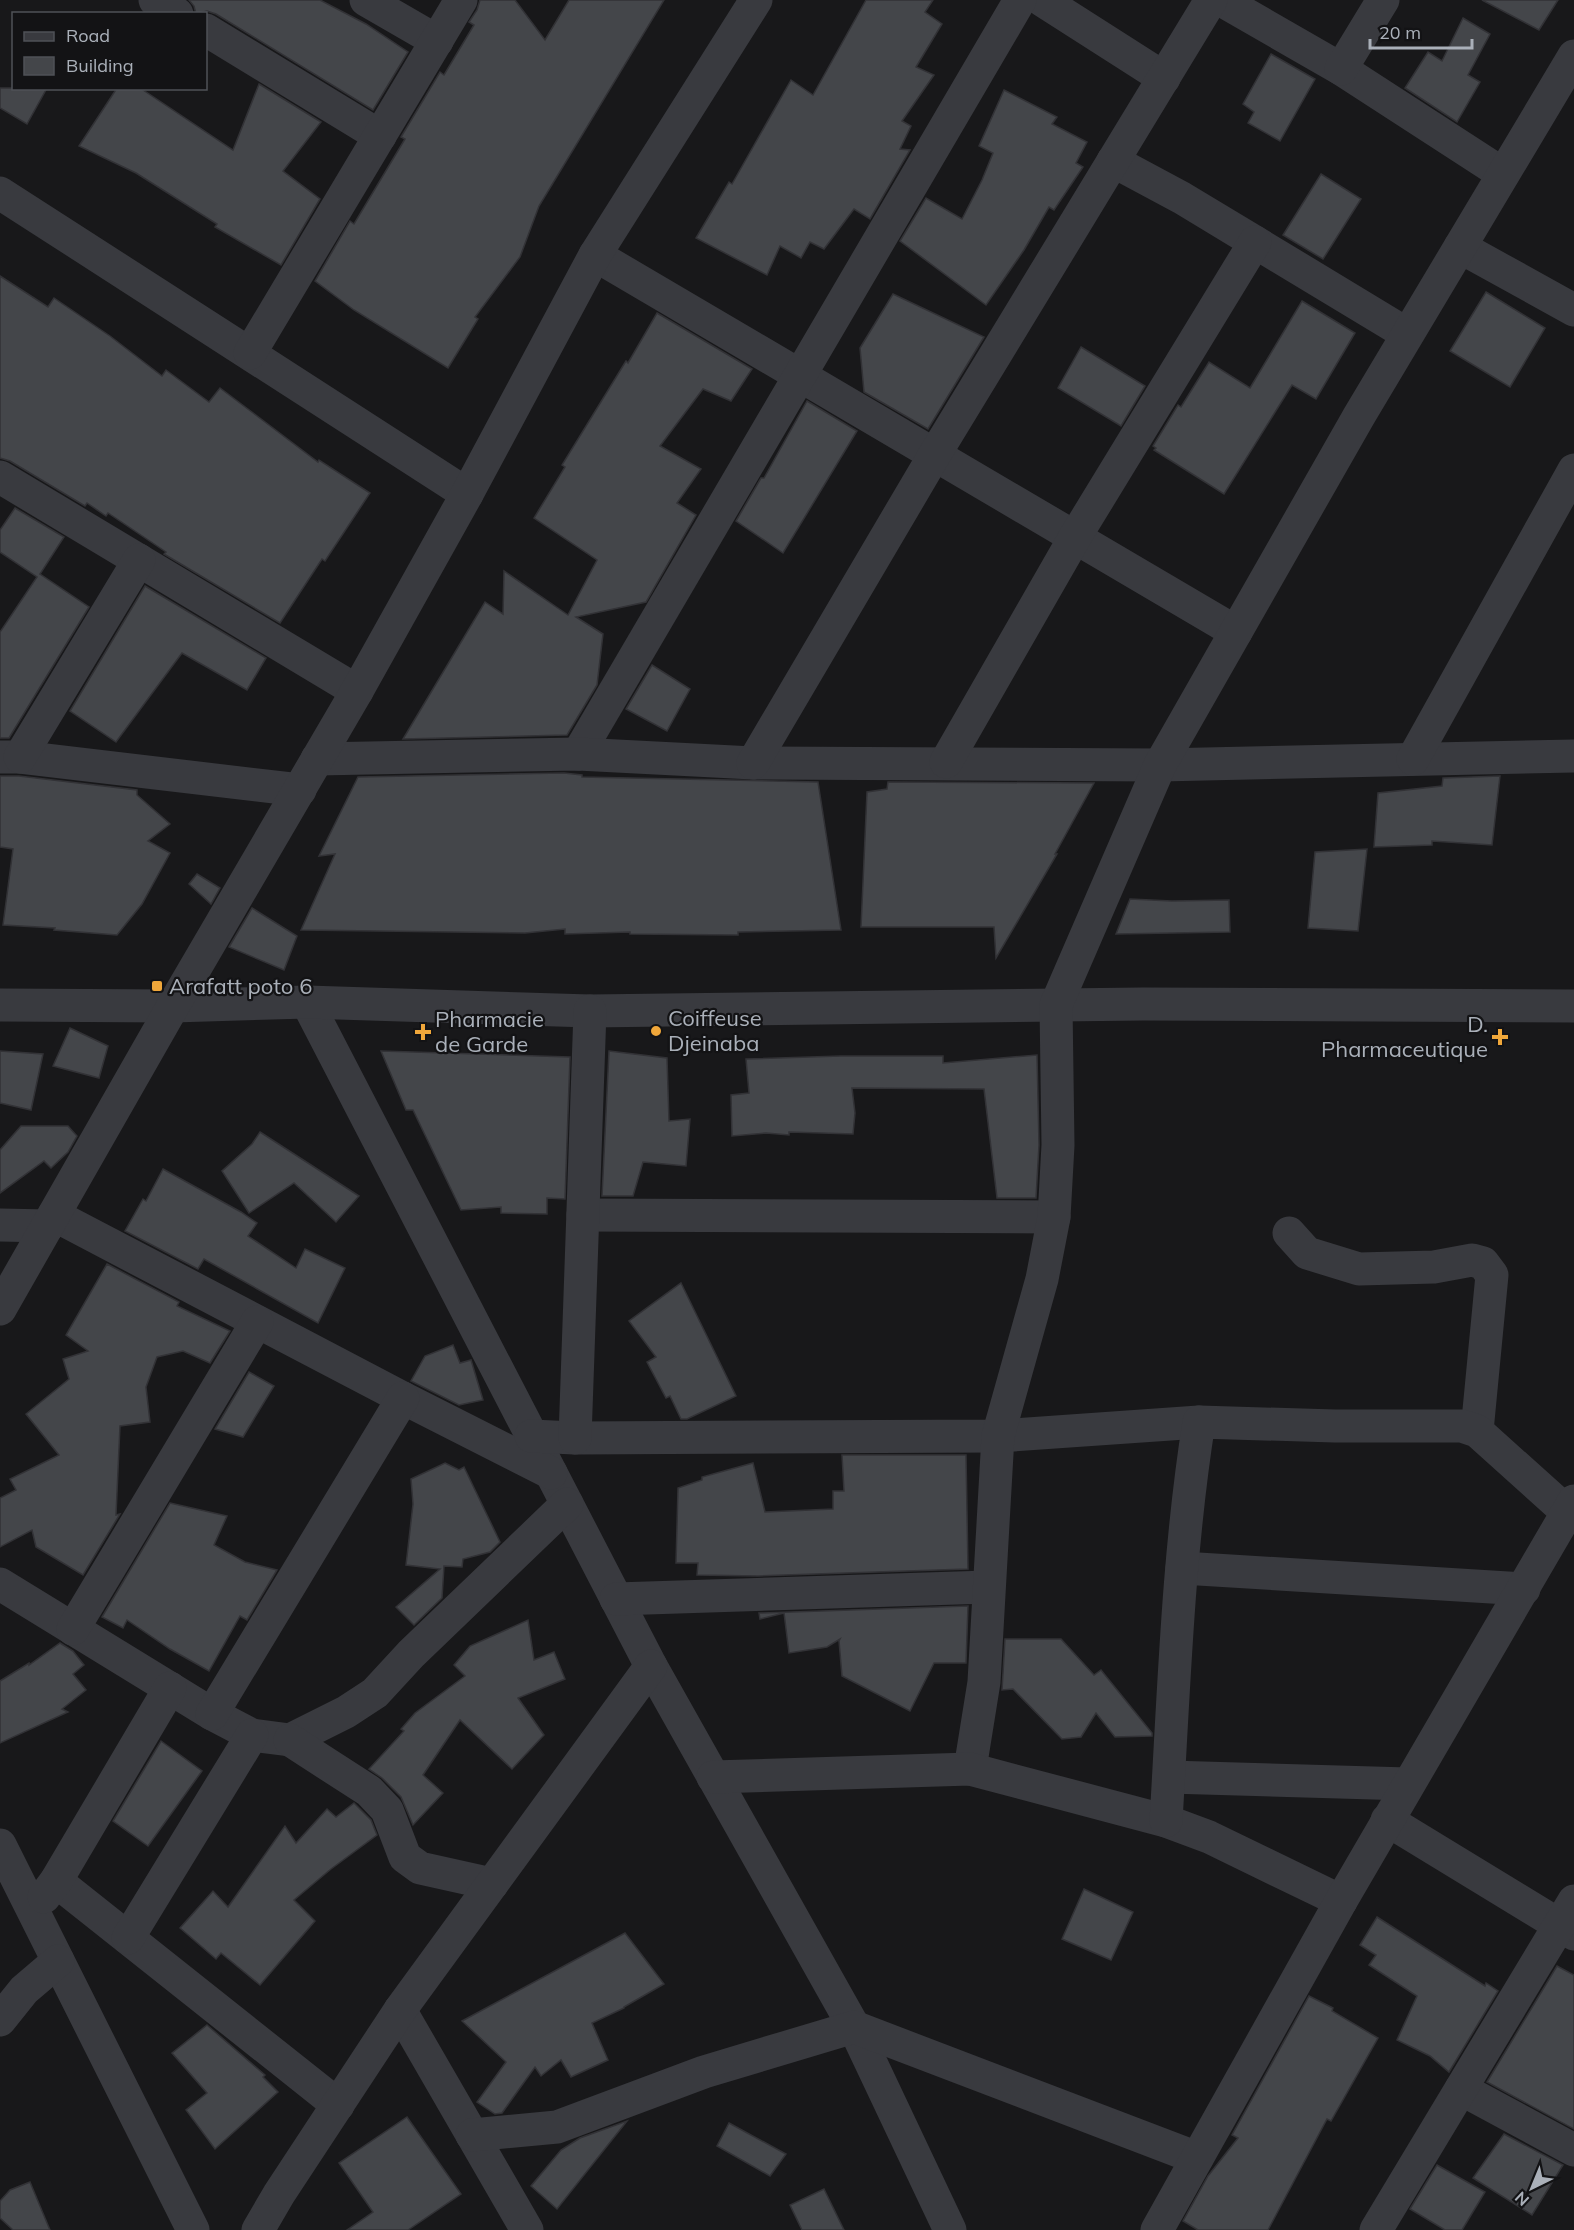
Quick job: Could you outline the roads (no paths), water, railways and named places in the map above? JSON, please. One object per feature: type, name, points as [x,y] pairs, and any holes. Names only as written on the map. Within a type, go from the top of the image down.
[{"type":"street","points":[[155,0],[174,12]]},
{"type":"street","points":[[366,0],[437,41]]},
{"type":"street","points":[[250,352],[461,0]]},
{"type":"street","points":[[0,1309],[357,691],[467,494],[595,255],[756,0]]},
{"type":"street","points":[[578,754],[1020,0]]},
{"type":"street","points":[[1042,0],[1164,78]]},
{"type":"street","points":[[753,763],[935,454],[1211,0]]},
{"type":"street","points":[[1221,0],[1341,69],[1503,174]]},
{"type":"street","points":[[1341,69],[1383,0]]},
{"type":"street","points":[[207,31],[380,136]]},
{"type":"street","points":[[970,1769],[984,1682],[998,1436],[1046,1262],[1054,1217],[1058,1145],[1056,1005],[1160,765],[1407,334],[1503,174],[1564,94],[1574,56]]},
{"type":"street","points":[[1113,161],[1182,198],[1407,334]]},
{"type":"street","points":[[0,193],[467,494]]},
{"type":"street","points":[[946,762],[1075,537],[1255,242]]},
{"type":"street","points":[[1460,247],[1574,310]]},
{"type":"street","points":[[595,255],[801,374],[1236,632]]},
{"type":"street","points":[[1413,759],[1574,471]]},
{"type":"street","points":[[2,485],[140,560],[357,691]]},
{"type":"street","points":[[140,560],[10,757],[300,790]]},
{"type":"street","points":[[317,759],[578,754],[753,763],[946,762],[1160,765],[1574,756]]},
{"type":"street","points":[[0,1005],[173,1006],[307,1002],[590,1011],[1056,1005],[1574,1006]]},
{"type":"street","points":[[307,1002],[651,1666],[854,2027],[950,2230]]},
{"type":"street","points":[[575,1438],[590,1011]]},
{"type":"street","points":[[583,1215],[1054,1217]]},
{"type":"street","points":[[0,1225],[51,1220],[257,1322],[551,1473]]},
{"type":"street","points":[[1289,1233],[1307,1253],[1359,1269],[1434,1267],[1472,1260],[1483,1263],[1492,1275],[1477,1431]]},
{"type":"street","points":[[73,1629],[257,1322]]},
{"type":"street","points":[[212,1714],[404,1398]]},
{"type":"street","points":[[531,1436],[575,1438],[998,1436],[1199,1422],[1335,1426],[1462,1426],[1477,1431],[1571,1506],[1387,1820],[1157,2230]]},
{"type":"street","points":[[1166,1821],[1187,1503],[1199,1422]]},
{"type":"street","points":[[290,1740],[346,1712],[375,1693],[411,1654],[567,1504]]},
{"type":"street","points":[[1182,1568],[1524,1589]]},
{"type":"street","points":[[0,1584],[212,1714],[252,1735],[290,1740],[369,1791],[387,1810],[405,1857],[420,1868],[492,1884]]},
{"type":"street","points":[[616,1599],[988,1587]]},
{"type":"street","points":[[258,2230],[279,2194],[400,2010],[651,1666]]},
{"type":"street","points":[[33,1912],[56,1881],[170,1688]]},
{"type":"street","points":[[128,1938],[252,1735]]},
{"type":"street","points":[[713,1777],[970,1769],[1166,1821],[1209,1837],[1341,1901]]},
{"type":"street","points":[[1168,1777],[1408,1784]]},
{"type":"street","points":[[1386,2227],[1461,2089],[1569,1920],[1387,1820]]},
{"type":"street","points":[[0,1845],[193,2230]]},
{"type":"street","points":[[56,1881],[338,2105]]},
{"type":"street","points":[[0,2020],[24,1990],[58,1961]]},
{"type":"street","points":[[400,2010],[527,2230]]},
{"type":"street","points":[[472,2135],[557,2127],[704,2073],[854,2027],[1197,2158]]},
{"type":"street","points":[[1461,2089],[1574,2150]]},
{"type":"place","name":"Arafatt poto 6","points":[[157,986]]},
{"type":"place","name":"Coiffeuse Djeinaba","points":[[656,1031]]},
{"type":"place","name":"Pharmacie de Garde","points":[[423,1032]]},
{"type":"place","name":"D. Pharmaceutique","points":[[1500,1037]]}]
